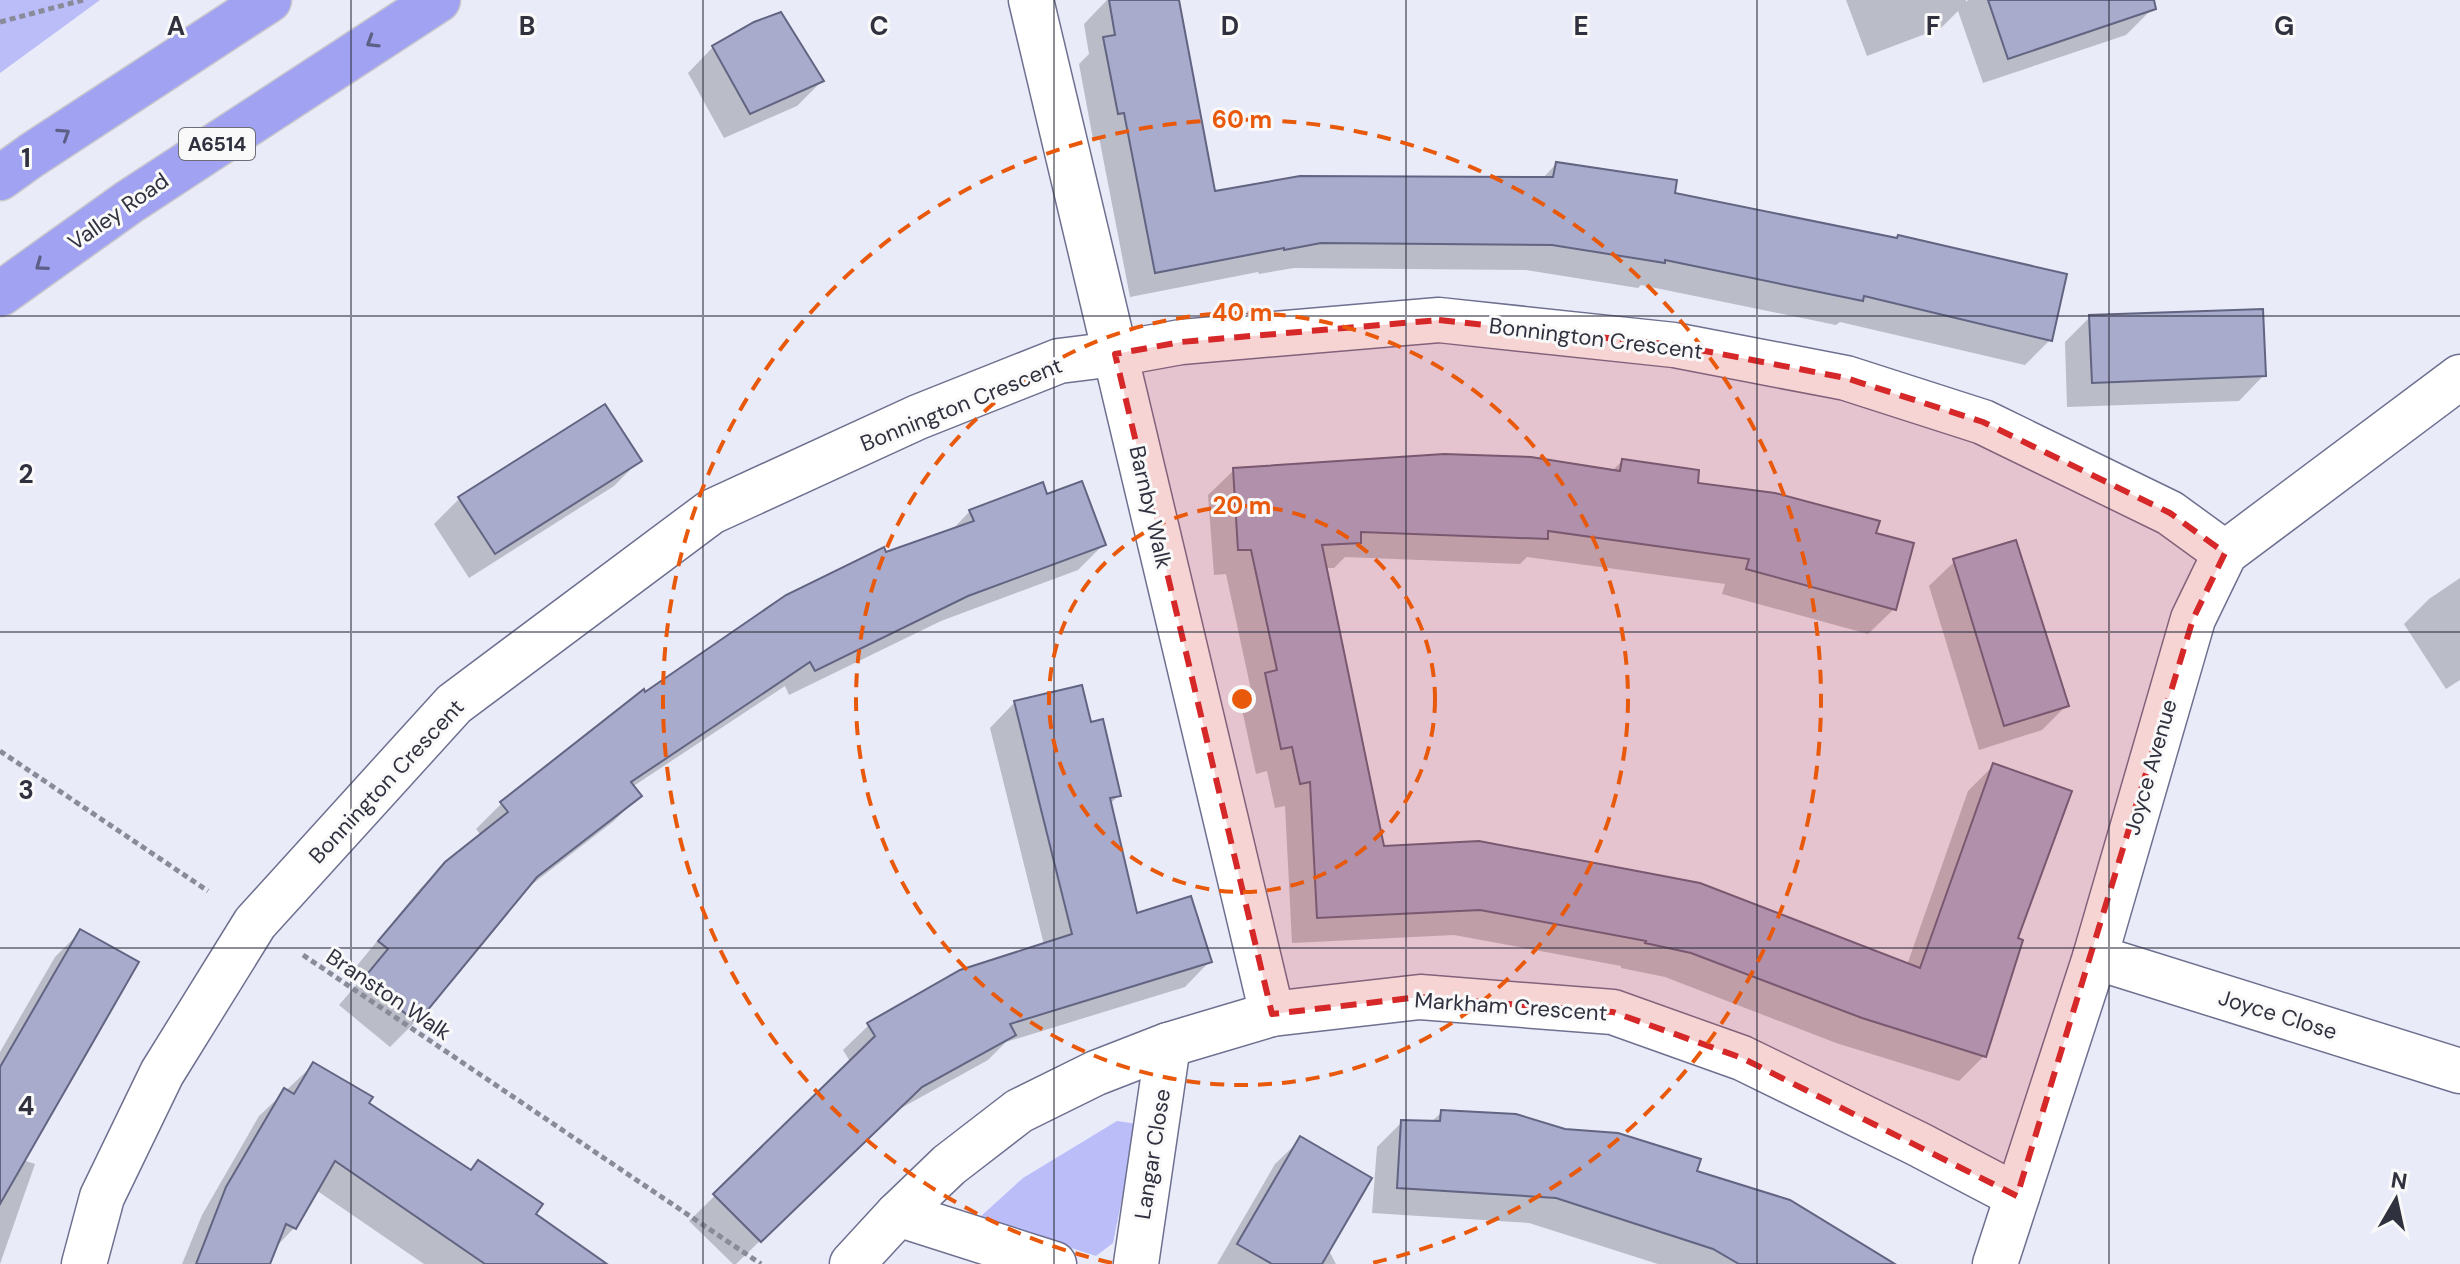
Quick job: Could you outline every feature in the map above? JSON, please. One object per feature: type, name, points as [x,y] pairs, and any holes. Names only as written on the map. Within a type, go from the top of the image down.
[{"type":"highway","points":[[0,178],[269,0]]},
{"type":"highway","name":"Valley Road","points":[[0,294],[129,202],[438,0]]},
{"type":"street","name":"Barnby Walk","points":[[1031,0],[1272,1014]]},
{"type":"street","name":"Bonnington Crescent","points":[[84,1264],[102,1197],[162,1073],[255,923],[454,704],[711,512],[918,417],[1059,361],[1181,342],[1439,320],[1674,345],[1846,378],[1983,422],[2170,513],[2225,553]]},
{"type":"street","name":"Joyce Avenue","points":[[1995,1264],[2095,957],[2193,619],[2225,553],[2460,377]]},
{"type":"street","name":"Joyce Close","points":[[2095,957],[2460,1071]]},
{"type":"street","name":"Markham Crescent","points":[[852,1264],[949,1165],[1019,1111],[1096,1073],[1168,1045],[1272,1014],[1420,997],[1613,1012],[1742,1058],[2017,1196]]},
{"type":"street","name":"Langar Close","points":[[1136,1264],[1168,1045]]},
{"type":"street","points":[[898,1214],[1054,1264]]},
{"type":"path","points":[[0,22],[83,0]]},
{"type":"path","name":"Branston Walk","points":[[0,751],[761,1264]]},
{"type":"highlighted area","points":[[1439,320],[1674,345],[1846,378],[1983,422],[2170,513],[2225,553],[2193,619],[2017,1196],[1742,1058],[1613,1012],[1420,997],[1272,1014],[1115,354],[1181,342]]},
{"type":"shaded area","points":[[0,0],[100,0],[0,73]]},
{"type":"shaded area","points":[[1117,1121],[1137,1124],[1113,1243],[1096,1256],[979,1218],[1023,1178]]},
{"type":"building","points":[[1109,0],[1179,0],[1215,191],[1300,176],[1553,177],[1556,162],[1677,180],[1675,193],[1897,238],[1898,235],[2067,274],[2052,341],[1864,296],[1863,301],[1665,260],[1665,263],[1552,245],[1321,243],[1155,273],[1124,113],[1118,114],[1103,37],[1115,35]]},
{"type":"building","points":[[1988,0],[2154,0],[2156,9],[2008,59]]},
{"type":"building","points":[[781,12],[824,81],[750,114],[712,46],[754,22]]},
{"type":"building","points":[[2263,309],[2266,376],[2092,383],[2089,315]]},
{"type":"building","points":[[605,404],[642,461],[495,554],[458,497]]},
{"type":"building","points":[[1444,454],[1531,457],[1620,471],[1622,459],[1699,470],[1698,483],[1775,493],[1880,521],[1876,533],[1914,543],[1896,610],[1746,569],[1749,559],[1548,531],[1548,539],[1361,532],[1361,543],[1322,545],[1384,846],[1479,841],[1700,883],[1920,968],[1993,763],[2072,791],[2018,938],[2023,940],[1986,1057],[1862,1018],[1691,953],[1646,941],[1480,910],[1317,918],[1310,782],[1300,784],[1292,747],[1281,749],[1265,673],[1277,670],[1251,550],[1238,550],[1233,468]]},
{"type":"building","points":[[1082,481],[1106,545],[968,596],[815,671],[810,662],[631,782],[642,796],[537,877],[417,1023],[363,979],[388,949],[378,941],[445,862],[508,812],[500,802],[644,689],[645,692],[786,595],[884,547],[886,552],[974,521],[969,510],[1043,482],[1047,494]]},
{"type":"building","points":[[2016,540],[2069,706],[2004,726],[1953,559]]},
{"type":"building","points":[[1082,685],[1091,722],[1103,719],[1121,796],[1110,798],[1137,913],[1191,896],[1212,962],[1010,1024],[1016,1035],[922,1087],[761,1242],[713,1194],[875,1036],[867,1023],[960,970],[1072,934],[1014,701]]},
{"type":"building","points":[[80,929],[139,962],[0,1204],[0,1067]]},
{"type":"building","points":[[313,1062],[373,1097],[369,1103],[471,1170],[478,1160],[543,1204],[536,1214],[607,1264],[485,1264],[335,1161],[296,1229],[286,1224],[270,1264],[196,1264],[226,1187],[284,1088],[294,1094]]},
{"type":"building","points":[[1441,1110],[1516,1114],[1565,1129],[1618,1133],[1701,1159],[1697,1171],[1790,1200],[1895,1264],[1739,1264],[1713,1249],[1556,1198],[1397,1188],[1401,1120],[1440,1121]]},
{"type":"building","points":[[1300,1136],[1372,1178],[1322,1264],[1272,1264],[1237,1244]]}]
